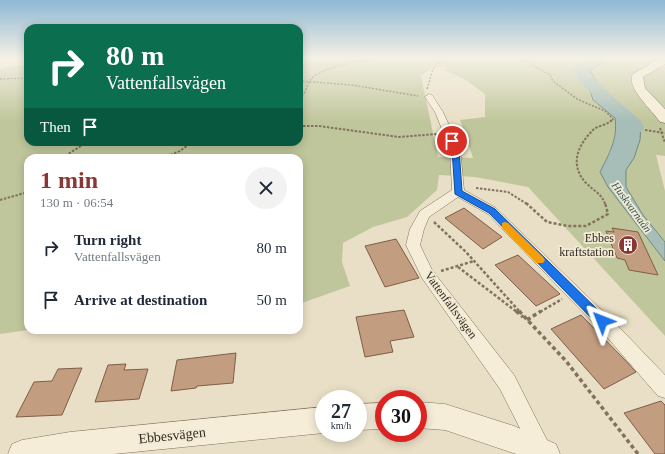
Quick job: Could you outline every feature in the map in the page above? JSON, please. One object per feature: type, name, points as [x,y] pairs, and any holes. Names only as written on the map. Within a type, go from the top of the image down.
[{"type":"main road","points":[[637,79],[644,95],[657,106],[665,119]]},
{"type":"street","points":[[429,98],[439,112],[456,149],[458,192]]},
{"type":"street","points":[[424,214],[458,192]]},
{"type":"street","points":[[458,192],[492,211],[612,331],[665,389]]},
{"type":"street","name":"Vattenfallsvägen","points":[[424,214],[417,228],[413,245],[427,274],[507,382],[545,453]]},
{"type":"street","points":[[427,416],[445,417],[514,439],[545,453]]},
{"type":"street","name":"Ebbesvägen","points":[[22,454],[70,445],[315,421]]},
{"type":"path","points":[[303,96],[311,79]]},
{"type":"path","points":[[303,81],[352,85],[429,98],[427,90],[430,79]]},
{"type":"path","points":[[552,79],[577,99],[605,111],[613,119],[607,125]]},
{"type":"path","points":[[458,192],[471,188],[490,188],[512,194],[536,211],[547,222],[568,227],[583,228],[591,225],[608,214],[604,197],[586,183],[577,169],[578,151],[594,129],[611,125]]},
{"type":"path","points":[[303,126],[319,126],[399,137],[449,133]]},
{"type":"path","points":[[645,130],[665,133]]},
{"type":"path","points":[[68,154],[81,146]]},
{"type":"path","points":[[173,154],[187,146]]},
{"type":"path","points":[[0,200],[24,193]]},
{"type":"path","points":[[424,214],[447,232],[566,361],[638,454]]},
{"type":"path","points":[[474,261],[458,267],[527,320]]},
{"type":"path","points":[[527,320],[556,302]]},
{"type":"green space","points":[[0,79],[24,79],[24,146],[303,146],[303,79],[422,79],[438,157],[473,158],[460,120],[485,117],[485,94],[464,79],[581,79],[590,91],[593,100],[615,118],[614,140],[600,172],[665,261],[665,336],[528,187],[475,177],[439,175],[437,190],[407,217],[373,227],[343,243],[342,262],[350,286],[303,303],[303,154],[24,154],[24,331],[0,334]]},
{"type":"green space","points":[[665,79],[665,156],[656,155],[665,191],[665,242],[643,215],[626,187],[626,170],[634,158],[641,123],[612,101],[595,80]]},
{"type":"water","name":"Huskvarnaån","points":[[581,79],[595,79],[608,99],[641,123],[640,140],[634,158],[626,170],[626,187],[643,215],[665,242],[665,261],[608,187],[600,172],[612,146],[616,126],[615,118],[593,100],[590,91]]},
{"type":"building","points":[[464,208],[502,237],[483,249],[445,218]]},
{"type":"building","name":"Ebbes kraftstation","points":[[612,228],[638,232],[658,275],[629,270],[625,260],[617,258],[606,231],[614,232]]},
{"type":"building","points":[[396,239],[419,278],[385,287],[365,246]]},
{"type":"building","points":[[518,255],[560,294],[536,306],[495,265]]},
{"type":"building","points":[[404,310],[414,337],[390,341],[393,352],[365,357],[356,317]]},
{"type":"building","points":[[581,315],[636,372],[604,389],[551,329]]},
{"type":"building","points":[[236,353],[233,383],[197,386],[196,388],[171,391],[177,360]]},
{"type":"building","points":[[126,364],[124,370],[148,369],[139,399],[95,402],[108,365]]},
{"type":"building","points":[[82,368],[62,415],[16,417],[34,382],[52,381],[58,369]]},
{"type":"building","points":[[661,401],[665,405],[665,454],[655,454],[624,413]]},
{"type":"waterway","name":"Huskvarnaån","points":[[586,79],[629,119],[635,125],[635,128]]},
{"type":"slow traffic","points":[[505,225],[540,260]]},
{"type":"place","name":"Ebbes kraftstation","points":[[628,245]]},
{"type":"route","points":[[452,141],[456,149],[458,192],[492,211],[602,321]]}]
